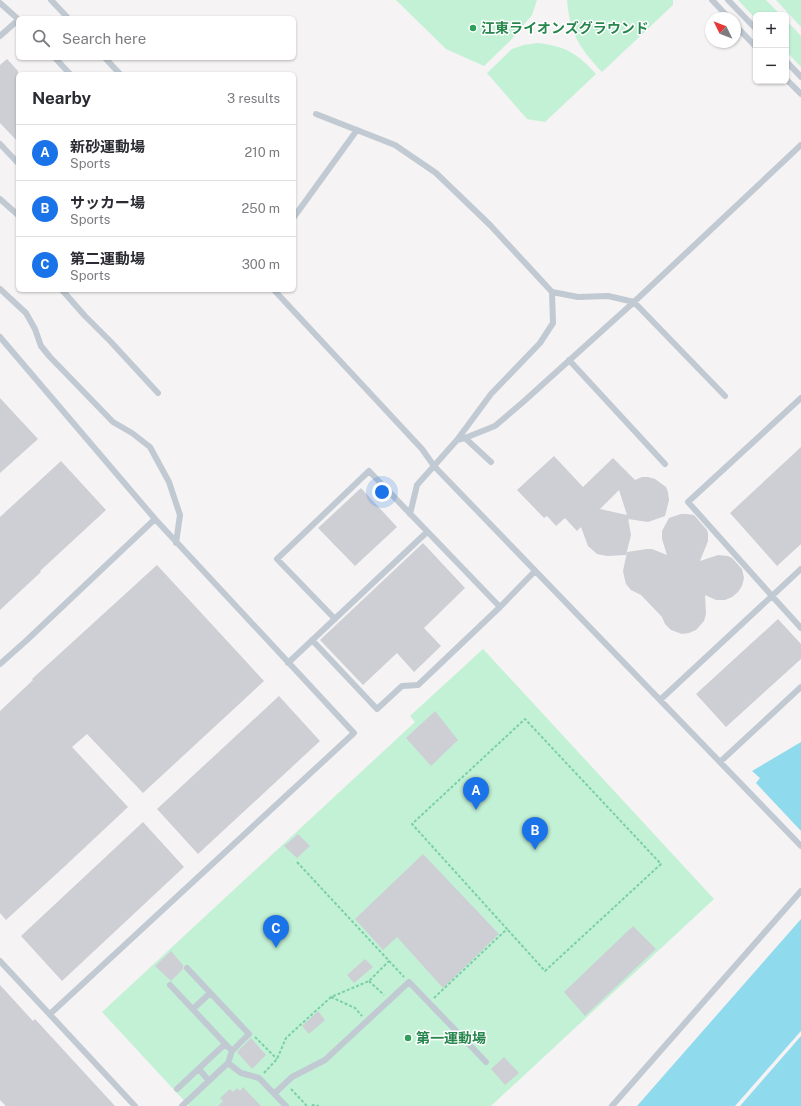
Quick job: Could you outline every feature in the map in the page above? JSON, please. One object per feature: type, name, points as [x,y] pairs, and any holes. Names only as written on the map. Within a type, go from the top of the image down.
[{"type":"lane","points":[[51,0],[66,16]]},
{"type":"lane","points":[[712,0],[723,12]]},
{"type":"lane","points":[[728,0],[753,26]]},
{"type":"lane","points":[[0,3],[16,18]]},
{"type":"lane","points":[[0,36],[16,22]]},
{"type":"lane","points":[[741,31],[753,44]]},
{"type":"lane","points":[[57,60],[68,72]]},
{"type":"lane","points":[[107,60],[118,72]]},
{"type":"lane","points":[[789,64],[801,77]]},
{"type":"lane","points":[[789,82],[801,94]]},
{"type":"lane","points":[[316,114],[395,145],[436,173],[490,225],[552,292],[578,297],[608,296],[634,302],[725,396]]},
{"type":"lane","points":[[296,214],[357,130]]},
{"type":"lane","points":[[0,144],[16,161]]},
{"type":"lane","points":[[457,440],[495,426],[522,403],[634,302],[801,145]]},
{"type":"lane","points":[[0,199],[16,213]]},
{"type":"lane","points":[[0,289],[26,313],[35,329],[41,346],[50,357],[113,422],[132,433],[150,447],[169,482],[180,515],[176,543]]},
{"type":"lane","points":[[64,292],[158,393]]},
{"type":"lane","points":[[276,292],[422,449],[434,466],[801,846]]},
{"type":"lane","points":[[410,514],[417,485],[457,440],[491,394],[540,343],[553,323],[552,292]]},
{"type":"lane","points":[[0,337],[154,519],[354,733],[50,1014]]},
{"type":"lane","points":[[569,360],[665,464]]},
{"type":"lane","points":[[801,398],[688,502],[801,628]]},
{"type":"lane","points":[[465,438],[490,462]]},
{"type":"lane","points":[[335,619],[277,559],[370,471],[500,608]]},
{"type":"lane","points":[[0,664],[154,519]]},
{"type":"lane","points":[[288,663],[427,532]]},
{"type":"lane","points":[[660,700],[801,569]]},
{"type":"lane","points":[[312,640],[377,709],[402,686],[418,686],[500,608],[535,572]]},
{"type":"lane","points":[[720,762],[801,687]]},
{"type":"lane","points":[[612,1106],[801,891]]},
{"type":"lane","points":[[0,961],[135,1106]]},
{"type":"lane","points":[[182,1106],[228,1063],[232,1051],[249,1034],[187,968]]},
{"type":"lane","points":[[275,1093],[292,1077],[325,1060],[409,982],[486,1062]]},
{"type":"lane","points":[[170,985],[232,1051]]},
{"type":"lane","points":[[193,1009],[210,993]]},
{"type":"lane","points":[[177,1090],[225,1044]]},
{"type":"lane","points":[[228,1063],[241,1073],[259,1078],[286,1106]]},
{"type":"lane","points":[[199,1069],[209,1081]]},
{"type":"path","points":[[525,719],[661,864],[545,971],[507,929],[412,824],[525,719]]},
{"type":"path","points":[[297,862],[409,982]]},
{"type":"path","points":[[429,1003],[507,929]]},
{"type":"path","points":[[259,1078],[277,1059],[286,1038],[331,997],[369,981],[389,961]]},
{"type":"path","points":[[369,981],[389,1001]]},
{"type":"path","points":[[331,997],[355,1008],[367,1021]]},
{"type":"path","points":[[249,1034],[255,1036],[277,1059]]},
{"type":"path","points":[[286,1083],[307,1106]]},
{"type":"path","points":[[312,1106],[319,1106]]},
{"type":"green space","name":"江東ライオンズグラウンド","points":[[396,0],[537,0],[532,15],[510,41],[484,66],[446,49]]},
{"type":"green space","points":[[567,0],[673,0],[673,5],[602,72],[587,55],[573,31],[568,12]]},
{"type":"green space","points":[[738,0],[766,0],[778,12],[753,12],[753,16]]},
{"type":"green space","points":[[776,0],[801,0],[801,27],[789,14],[789,12],[787,12]]},
{"type":"green space","points":[[789,23],[801,36],[801,67],[789,54]]},
{"type":"green space","points":[[537,43],[555,46],[570,52],[583,61],[596,74],[545,122],[527,119],[487,73],[512,49]]},
{"type":"green space","points":[[483,649],[714,899],[491,1106],[189,1106],[102,1012],[415,722],[410,716]]},
{"type":"water","points":[[801,742],[801,831],[756,783],[760,778],[752,771]]},
{"type":"water","points":[[801,919],[801,1106],[637,1106]]},
{"type":"pier","points":[[801,1031],[801,1036],[740,1106],[735,1106]]},
{"type":"building","points":[[7,59],[18,71],[16,72],[16,140],[0,123],[0,65]]},
{"type":"building","points":[[0,398],[38,439],[0,473]]},
{"type":"building","points":[[801,447],[801,544],[777,566],[730,513]]},
{"type":"building","points":[[554,456],[583,487],[613,458],[635,480],[642,477],[648,477],[655,479],[666,487],[669,500],[665,516],[648,522],[628,519],[631,535],[626,555],[607,556],[597,554],[588,546],[581,527],[577,531],[565,518],[556,526],[547,516],[544,518],[517,490]],"holes":[[[619,490],[627,515],[600,509]]]},
{"type":"building","points":[[61,461],[106,510],[0,610],[0,517]]},
{"type":"building","points":[[361,488],[397,527],[355,566],[318,528]]},
{"type":"building","points":[[681,514],[694,515],[707,530],[708,541],[700,561],[718,555],[728,556],[732,558],[742,569],[744,578],[742,586],[732,597],[725,600],[716,600],[705,595],[706,614],[704,621],[696,630],[682,634],[671,630],[665,624],[662,617],[641,595],[631,590],[626,584],[623,571],[627,552],[652,549],[667,555],[662,539],[662,531],[669,518]]},
{"type":"building","points":[[423,543],[465,588],[424,628],[441,646],[414,672],[397,653],[363,685],[320,640]]},
{"type":"building","points":[[157,565],[264,681],[143,793],[87,734],[72,747],[128,807],[6,920],[0,913],[0,711],[33,680],[32,679]]},
{"type":"building","points":[[778,619],[801,644],[801,659],[726,727],[696,694]]},
{"type":"building","points":[[279,696],[320,741],[198,854],[157,809]]},
{"type":"building","points":[[435,711],[458,740],[431,766],[406,738]]},
{"type":"building","points":[[143,822],[184,867],[62,981],[21,936]]},
{"type":"building","points":[[298,834],[310,846],[297,858],[284,846]]},
{"type":"building","points":[[423,854],[499,934],[443,988],[397,937],[383,950],[355,919]]},
{"type":"building","points":[[633,926],[656,949],[585,1016],[564,992]]},
{"type":"building","points":[[171,951],[183,965],[183,969],[171,981],[155,966]]},
{"type":"building","points":[[365,959],[373,967],[354,983],[347,975]]},
{"type":"building","points":[[0,985],[33,1021],[35,1019],[115,1106],[6,1106],[0,1100]]},
{"type":"building","points":[[318,1011],[325,1020],[309,1034],[302,1026]]},
{"type":"building","points":[[251,1038],[266,1055],[252,1069],[237,1052]]},
{"type":"building","points":[[504,1057],[519,1073],[505,1085],[491,1069]]},
{"type":"building","points":[[243,1087],[261,1106],[218,1106],[223,1101],[220,1098],[230,1089],[233,1092],[237,1088],[240,1091]]},
{"type":"place","name":"江東ライオンズグラウンド","points":[[473,28]]},
{"type":"place","name":"新砂運動場","points":[[476,810]]},
{"type":"place","name":"サッカー場","points":[[535,850]]},
{"type":"place","name":"第二運動場","points":[[276,948]]},
{"type":"place","name":"第一運動場","points":[[408,1038]]}]
